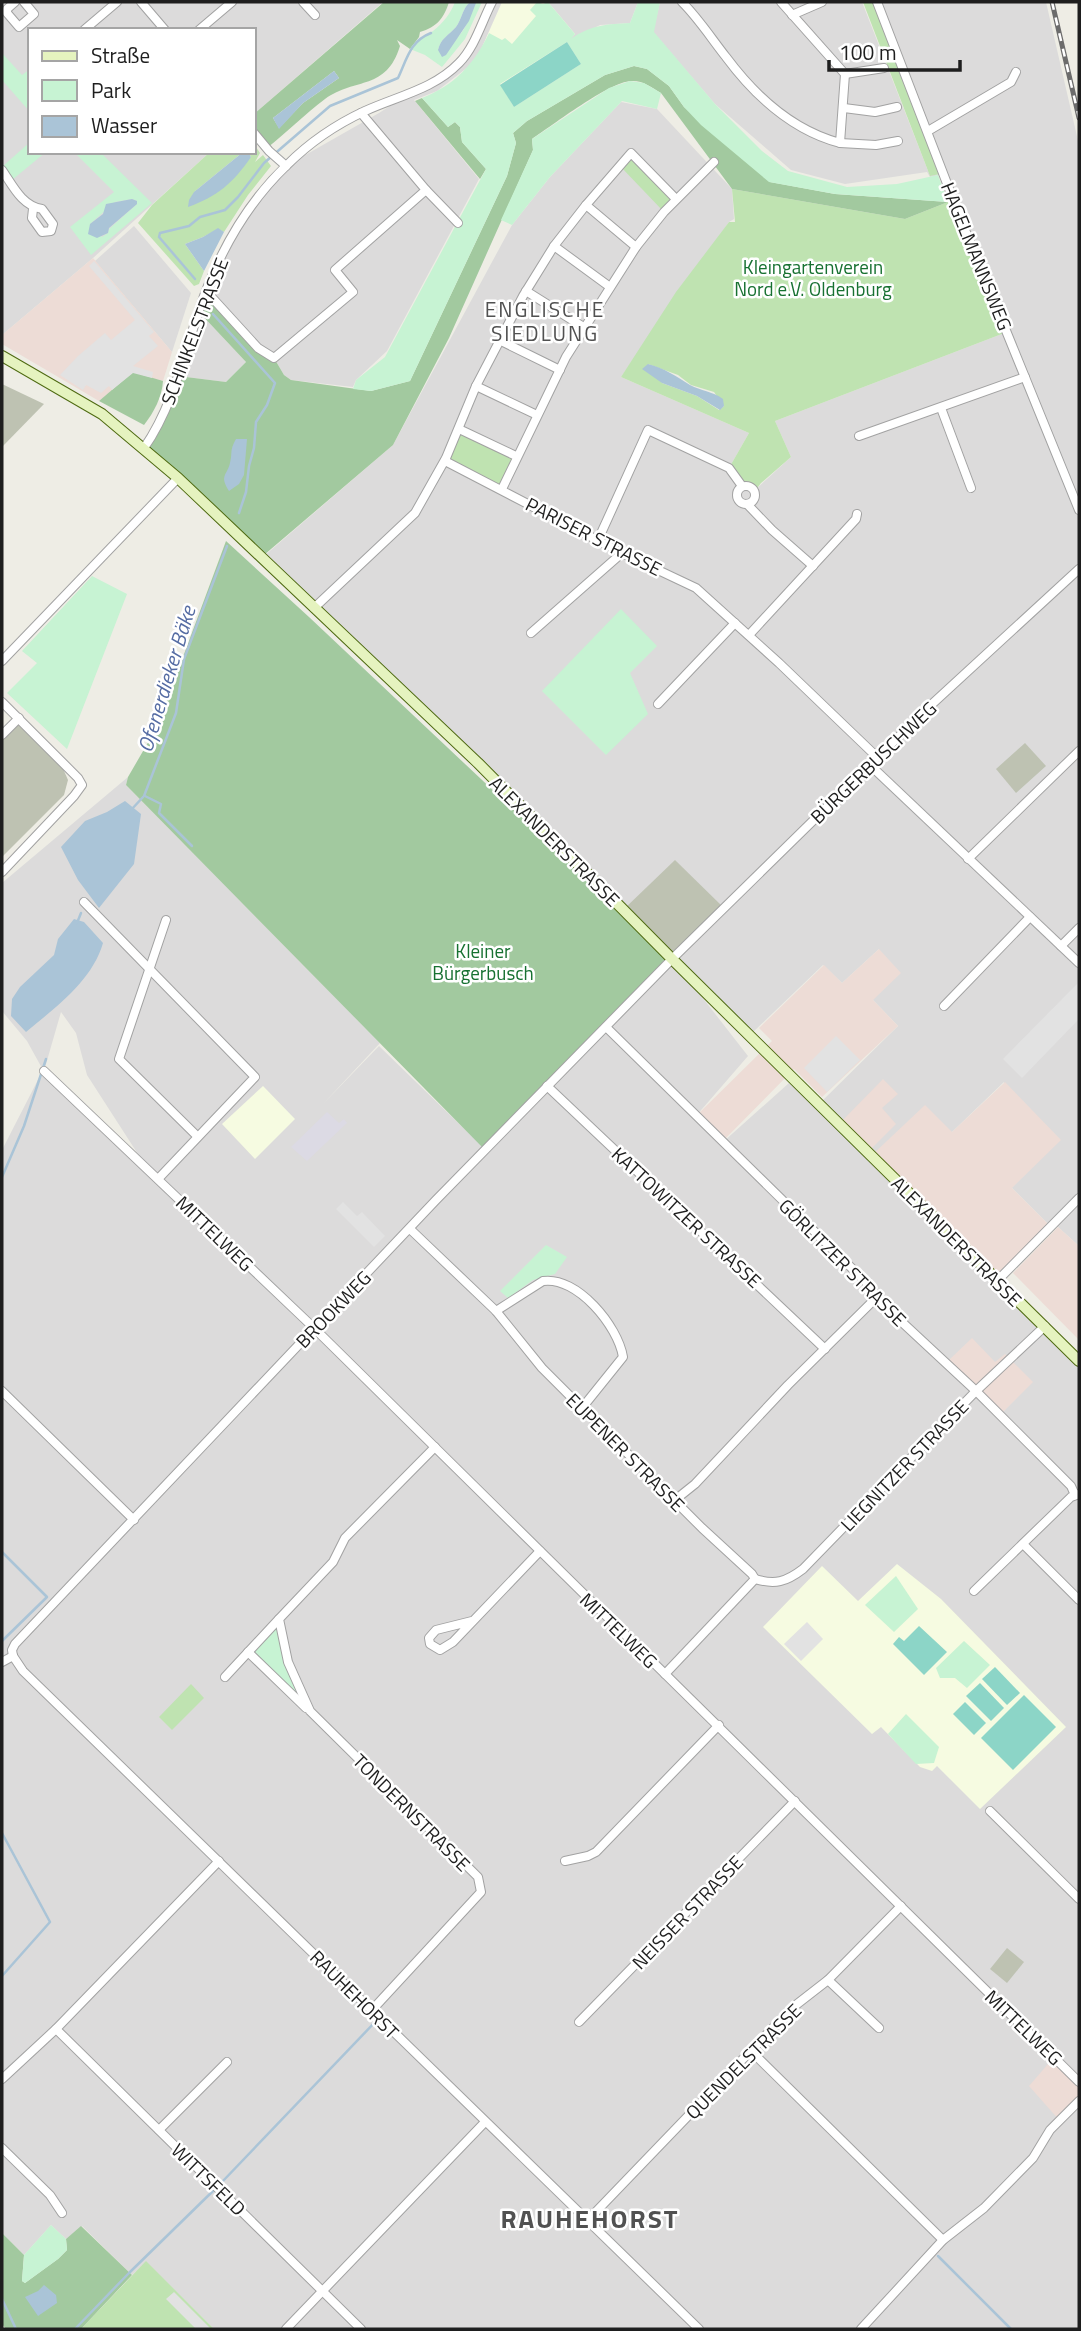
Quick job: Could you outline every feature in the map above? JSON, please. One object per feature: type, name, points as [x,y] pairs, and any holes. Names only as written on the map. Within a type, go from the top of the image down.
[{"type":"main road","name":"ALEXANDERSTRASSE","points":[[2,356],[102,414],[177,478],[478,763],[672,960],[1079,1362]]},
{"type":"street","points":[[15,2],[7,9],[19,27],[34,14],[24,2]]},
{"type":"street","points":[[86,28],[117,2]]},
{"type":"street","points":[[141,2],[163,28]]},
{"type":"street","points":[[201,28],[232,2]]},
{"type":"street","points":[[303,2],[315,15]]},
{"type":"street","name":"SCHINKELSTRASSE","points":[[144,448],[177,379],[206,291],[239,226],[257,199],[286,166],[315,140],[361,113],[426,88],[446,74],[469,50],[492,2]]},
{"type":"street","points":[[682,2],[699,19],[726,58],[758,96],[796,126],[840,144],[876,145],[898,141]]},
{"type":"street","points":[[781,2],[845,74],[840,144]]},
{"type":"street","points":[[792,15],[822,2]]},
{"type":"street","name":"HAGELMANNSWEG","points":[[877,2],[963,225],[1079,510]]},
{"type":"street","points":[[845,74],[884,68]]},
{"type":"street","points":[[928,131],[1011,82],[1016,72]]},
{"type":"street","points":[[844,108],[875,112],[897,107]]},
{"type":"street","points":[[361,113],[426,190],[458,223]]},
{"type":"street","points":[[256,135],[286,166]]},
{"type":"street","points":[[314,608],[415,513],[445,461],[476,386],[526,291],[554,246],[631,153],[676,199]]},
{"type":"street","points":[[502,489],[560,370],[610,287],[636,247],[676,199],[714,162]]},
{"type":"street","points":[[2,170],[33,209]]},
{"type":"street","points":[[206,291],[258,348],[274,358],[353,292],[335,270],[426,190]]},
{"type":"street","points":[[586,205],[636,247]]},
{"type":"street","points":[[554,246],[610,287]]},
{"type":"street","points":[[526,291],[585,328]]},
{"type":"street","points":[[499,340],[560,370]]},
{"type":"street","points":[[859,436],[1026,377]]},
{"type":"street","points":[[476,386],[537,415]]},
{"type":"street","points":[[941,408],[971,488]]},
{"type":"street","points":[[459,429],[516,456]]},
{"type":"street","points":[[598,540],[648,430],[729,468],[742,486]]},
{"type":"street","name":"PARISER STRASSE","points":[[445,461],[622,553],[696,588],[877,757]]},
{"type":"street","points":[[2,661],[177,478]]},
{"type":"street","points":[[742,486],[737,497],[741,502],[747,504],[813,566]]},
{"type":"street","points":[[742,486],[751,486],[755,494],[754,499],[747,504]]},
{"type":"street","points":[[749,635],[856,519],[857,514]]},
{"type":"street","points":[[531,633],[622,553]]},
{"type":"street","name":"BÜRGERBUSCHWEG","points":[[672,960],[877,757],[1079,569]]},
{"type":"street","points":[[658,704],[735,622]]},
{"type":"street","points":[[2,702],[79,778],[82,785],[2,872]]},
{"type":"street","points":[[2,735],[19,718]]},
{"type":"street","points":[[968,859],[1079,751]]},
{"type":"street","points":[[870,765],[1079,963]]},
{"type":"street","points":[[84,902],[255,1077],[159,1178]]},
{"type":"street","points":[[944,1006],[1030,917]]},
{"type":"street","points":[[166,920],[119,1059],[197,1136]]},
{"type":"street","points":[[1060,946],[1079,928]]},
{"type":"street","name":"BROOKWEG","points":[[2,1662],[13,1656],[15,1644],[314,1328],[672,960]]},
{"type":"street","name":"GÖRLITZER STRASSE","points":[[606,1027],[871,1287],[876,1298],[976,1391],[1077,1494]]},
{"type":"street","name":"MITTELWEG","points":[[44,1071],[314,1328],[1079,2082]]},
{"type":"street","name":"KATTOWITZER STRASSE","points":[[547,1086],[825,1349]]},
{"type":"street","points":[[998,1281],[1079,1198]]},
{"type":"street","name":"EUPENER STRASSE","points":[[410,1228],[496,1311],[542,1368],[755,1579]]},
{"type":"street","points":[[496,1311],[543,1281],[550,1280],[569,1285],[594,1307],[619,1339],[623,1357],[582,1408]]},
{"type":"street","points":[[675,1500],[695,1484],[876,1298]]},
{"type":"street","name":"LIEGNITZER STRASSE","points":[[755,1579],[781,1583],[803,1569],[976,1391],[1045,1326]]},
{"type":"street","points":[[2,1391],[134,1520]]},
{"type":"street","points":[[225,1677],[333,1562],[345,1538],[435,1447]]},
{"type":"street","points":[[974,1591],[1077,1494]]},
{"type":"street","points":[[1023,1544],[1079,1600]]},
{"type":"street","points":[[472,1621],[436,1630],[429,1638],[430,1644],[440,1650],[446,1648],[540,1551]]},
{"type":"street","points":[[665,1674],[755,1579]]},
{"type":"street","name":"TONDERNSTRASSE","points":[[279,1619],[288,1662],[310,1712]]},
{"type":"street","name":"TONDERNSTRASSE","points":[[248,1652],[478,1877],[481,1884],[481,1892],[372,2010]]},
{"type":"street","name":"RAUHEHORST","points":[[13,1656],[23,1671],[699,2329]]},
{"type":"street","points":[[565,1861],[596,1852],[719,1725]]},
{"type":"street","name":"NEISSER STRASSE","points":[[579,2022],[795,1801]]},
{"type":"street","points":[[990,1811],[1079,1899]]},
{"type":"street","points":[[2,2079],[56,2029],[219,1861]]},
{"type":"street","name":"QUENDELSTRASSE","points":[[587,2220],[792,2008],[828,1980],[901,1906]]},
{"type":"street","points":[[828,1980],[879,2028]]},
{"type":"street","name":"WITTSFELD","points":[[56,2029],[362,2329]]},
{"type":"street","points":[[750,2050],[943,2240]]},
{"type":"street","points":[[159,2130],[227,2062]]},
{"type":"street","points":[[862,2329],[943,2240],[984,2208],[1033,2158],[1050,2130],[1079,2101]]},
{"type":"street","points":[[286,2329],[485,2122]]},
{"type":"street","points":[[2,2148],[50,2195],[62,2213]]},
{"type":"shaded area","points":[[2,2],[383,2],[256,112],[256,28],[28,28],[28,154],[208,154],[93,258],[2,335]]},
{"type":"shaded area","points":[[492,2],[638,2],[630,23],[600,25],[567,42],[500,85],[468,67],[437,91],[414,100],[479,179],[387,351],[356,380],[353,387],[291,380],[284,375],[274,358],[268,356],[206,291],[239,226],[286,166],[379,113],[460,61]]},
{"type":"shaded area","points":[[502,2],[548,2],[575,34],[567,42],[500,85],[469,67],[479,54]]},
{"type":"shaded area","points":[[660,2],[862,2],[930,176],[877,2],[1046,2],[1079,145],[1079,1246],[1058,1227],[1051,1227],[1012,1188],[1004,1082],[952,1132],[871,1156],[819,1104],[898,1026],[873,1000],[879,949],[842,983],[823,965],[750,1035],[677,965],[748,1056],[696,1116],[723,1142],[789,1083],[895,1179],[1079,1360],[1079,2329],[214,2329],[146,2262],[132,2275],[82,2226],[66,2239],[51,2225],[24,2255],[2,2233],[2,1150],[43,1070],[27,1041],[2,1011],[2,883],[128,777],[126,785],[380,1043],[323,1104],[379,1046],[485,1149],[623,910],[264,556],[393,445],[512,225],[550,177],[621,102],[657,109],[732,189],[734,219],[729,222],[621,377],[749,433],[729,468],[742,486],[755,490],[791,457],[775,421],[1007,332],[944,174],[930,177],[927,172],[845,184],[791,170],[715,104],[653,32]],"holes":[[[61,1012],[76,1033],[87,1075],[145,1165],[44,1071]]]},
{"type":"shaded area","points":[[567,42],[581,64],[514,107],[500,85]]},
{"type":"shaded area","points":[[134,226],[191,293],[172,352],[95,261]]},
{"type":"shaded area","points":[[93,258],[172,352],[163,381],[133,373],[99,401],[2,344],[2,335]]},
{"type":"shaded area","points":[[94,261],[154,332],[149,336],[158,346],[133,366],[153,372],[152,378],[133,373],[112,390],[109,386],[101,393],[86,385],[83,390],[60,375],[105,333],[111,340],[135,320],[89,266]]},
{"type":"shaded area","points":[[199,312],[246,362],[226,382],[178,376]]},
{"type":"shaded area","points":[[2,384],[44,404],[2,447]]},
{"type":"shaded area","points":[[17,722],[61,764],[68,780],[64,795],[2,857],[2,736]]},
{"type":"shaded area","points":[[1025,743],[1046,766],[1016,793],[996,769]]},
{"type":"shaded area","points":[[675,860],[724,908],[672,959],[623,910]]},
{"type":"shaded area","points":[[879,949],[901,973],[873,1000],[898,1026],[822,1097],[794,1069],[722,1142],[696,1116],[772,1041],[759,1028],[824,965],[842,983]]},
{"type":"shaded area","points":[[1079,982],[1079,1019],[1022,1078],[1003,1059]]},
{"type":"shaded area","points":[[836,1036],[860,1060],[827,1092],[804,1068]]},
{"type":"shaded area","points":[[883,1079],[898,1094],[882,1108],[896,1124],[868,1152],[839,1124]]},
{"type":"shaded area","points":[[1005,1082],[1061,1140],[1012,1188],[1051,1227],[997,1281],[871,1156],[925,1105],[952,1132]]},
{"type":"shaded area","points":[[263,1086],[295,1119],[255,1159],[222,1124]]},
{"type":"shaded area","points":[[327,1112],[339,1123],[344,1119],[347,1123],[307,1161],[291,1147]]},
{"type":"shaded area","points":[[343,1202],[357,1216],[362,1212],[385,1236],[374,1247],[336,1209]]},
{"type":"shaded area","points":[[1058,1227],[1079,1246],[1079,1340],[1013,1273]]},
{"type":"shaded area","points":[[972,1338],[995,1362],[1005,1354],[1033,1382],[1003,1412],[949,1360]]},
{"type":"shaded area","points":[[897,1564],[941,1599],[1066,1727],[980,1809],[937,1766],[932,1771],[920,1767],[881,1727],[872,1734],[763,1627],[822,1566],[858,1601]]},
{"type":"shaded area","points":[[807,1622],[823,1639],[801,1661],[784,1644]]},
{"type":"shaded area","points":[[919,1626],[947,1652],[924,1675],[893,1644],[899,1637],[904,1641]]},
{"type":"shaded area","points":[[995,1667],[1020,1693],[1007,1705],[982,1679]]},
{"type":"shaded area","points":[[980,1683],[1004,1708],[991,1721],[966,1696]]},
{"type":"shaded area","points":[[1024,1695],[1056,1727],[1013,1770],[981,1738]]},
{"type":"shaded area","points":[[965,1702],[986,1723],[974,1735],[953,1714]]},
{"type":"shaded area","points":[[1007,1948],[1024,1962],[1007,1983],[990,1969]]},
{"type":"shaded area","points":[[1054,2057],[1079,2082],[1079,2101],[1060,2121],[1029,2086]]},
{"type":"shaded area","points":[[174,2292],[211,2329],[196,2329],[166,2299]]},
{"type":"green space","points":[[384,2],[449,2],[439,21],[420,32],[410,49],[397,40],[400,46],[387,70],[378,77],[325,99],[267,148],[256,135],[256,112]],"holes":[[[334,71],[339,78],[303,103],[279,128],[273,118]]]},
{"type":"green space","points":[[455,2],[470,2],[456,27],[443,40],[438,50],[459,36],[476,2],[482,2],[465,39],[442,67],[425,55],[410,49],[440,25]]},
{"type":"green space","points":[[537,2],[548,2],[575,34],[571,39],[592,28],[630,23],[638,2],[660,2],[654,32],[715,104],[762,151],[788,171],[847,187],[897,184],[938,175],[948,202],[835,194],[769,182],[701,125],[669,86],[647,69],[634,66],[605,75],[527,121],[513,133],[516,143],[507,176],[410,381],[371,391],[353,389],[356,380],[385,357],[486,169],[462,142],[460,127],[455,122],[448,127],[422,98],[454,80],[470,64],[489,33],[502,40],[505,38],[512,44],[536,16],[530,10]],"holes":[[[567,42],[581,64],[514,107],[500,84]]]},
{"type":"green space","points":[[863,2],[877,2],[944,173],[930,176]]},
{"type":"green space","points":[[2,53],[22,75],[28,70],[28,110],[2,80]]},
{"type":"green space","points":[[634,66],[647,69],[669,86],[684,107],[770,182],[835,194],[948,202],[905,219],[732,189],[661,93],[639,82],[621,83],[596,96],[532,139],[533,150],[449,338],[393,445],[264,555],[144,448],[178,376],[226,382],[246,362],[199,312],[206,291],[259,349],[274,358],[284,375],[291,380],[371,391],[410,381],[507,176],[516,143],[513,133],[527,121],[605,75]]},
{"type":"green space","points":[[630,81],[644,83],[661,93],[657,109],[622,101],[550,177],[512,225],[501,220],[533,150],[532,139],[609,88]]},
{"type":"green space","points":[[422,98],[448,127],[455,122],[460,127],[462,142],[486,169],[480,179],[415,101]]},
{"type":"green space","points":[[28,144],[28,154],[44,154],[12,180],[3,166]]},
{"type":"green space","points":[[256,147],[260,153],[255,162],[263,155],[271,166],[224,232],[218,229],[185,244],[204,271],[199,284],[194,286],[138,223],[152,205],[208,154],[241,154],[194,192],[251,157],[249,154],[256,154]]},
{"type":"green space","points":[[631,153],[676,199],[664,212],[620,166]]},
{"type":"green space","points":[[76,154],[102,154],[152,203],[91,255],[70,227],[114,192]],"holes":[[[132,199],[137,201],[102,237],[90,224],[115,202]]]},
{"type":"green space","name":"Kleingartenverein Nord e.V. Oldenburg","points":[[732,189],[905,219],[948,202],[962,240],[967,236],[1007,332],[775,421],[791,457],[755,491],[745,486],[729,468],[749,433],[621,377],[676,292],[729,222],[735,222]],"holes":[[[648,364],[678,375],[691,385],[714,392],[724,406],[719,410],[697,396],[662,383]]]},
{"type":"green space","points":[[133,372],[163,381],[157,404],[144,425],[99,401]]},
{"type":"green space","points":[[459,429],[516,456],[502,489],[446,458]]},
{"type":"green space","name":"Kleiner Bürgerbusch","points":[[226,541],[672,959],[485,1150],[126,785],[157,727]]},
{"type":"green space","points":[[92,576],[127,594],[67,749],[7,693],[37,663],[22,651]]},
{"type":"green space","points":[[621,609],[657,646],[630,673],[648,714],[606,755],[542,691]]},
{"type":"green space","points":[[546,1245],[567,1257],[555,1274],[533,1280],[508,1298],[500,1291]]},
{"type":"green space","points":[[896,1576],[918,1609],[894,1632],[865,1605]]},
{"type":"green space","points":[[279,1619],[283,1642],[310,1711],[248,1652]]},
{"type":"green space","points":[[964,1641],[990,1665],[967,1688],[955,1678],[940,1678],[936,1668]]},
{"type":"green space","points":[[191,1684],[204,1698],[172,1730],[159,1717]]},
{"type":"green space","points":[[906,1714],[939,1747],[934,1763],[916,1764],[888,1734]]},
{"type":"green space","points":[[51,2225],[66,2239],[67,2250],[25,2283],[22,2281],[24,2255]]},
{"type":"green space","points":[[81,2226],[132,2275],[81,2329],[6,2329],[2,2324],[2,2233],[24,2255],[22,2281],[25,2283],[67,2250],[66,2239]]},
{"type":"green space","points":[[146,2261],[214,2329],[81,2329]]},
{"type":"water","points":[[470,2],[476,3],[469,21],[442,57],[438,50],[441,43],[456,27]]},
{"type":"water","points":[[334,71],[339,78],[303,103],[279,129],[273,118]]},
{"type":"water","points":[[241,154],[249,154],[251,157],[231,181],[208,198],[188,207],[194,192]]},
{"type":"water","points":[[132,199],[137,201],[137,204],[109,228],[108,233],[97,238],[88,234],[90,224],[103,214],[106,204]]},
{"type":"water","points":[[218,228],[224,232],[204,271],[185,244]]},
{"type":"water","points":[[648,364],[719,396],[723,399],[724,406],[720,410],[697,396],[662,383],[642,369]]},
{"type":"water","points":[[236,439],[247,439],[244,475],[239,484],[229,491],[224,479]]},
{"type":"water","points":[[125,801],[141,814],[134,864],[99,908],[78,880],[61,847],[85,821]]},
{"type":"water","points":[[74,919],[84,922],[103,943],[98,957],[72,992],[26,1032],[11,1016],[12,999],[20,987],[54,955],[58,939]]},
{"type":"water","points":[[44,2285],[56,2295],[57,2303],[38,2316],[25,2297]]},
{"type":"waterway","name":"Ofenerdieker Bäke","points":[[195,279],[159,237],[160,233],[189,226],[200,217],[225,210],[264,163],[330,106],[398,78],[414,46],[431,33]]},
{"type":"waterway","name":"Ofenerdieker Bäke","points":[[213,314],[275,383],[267,405],[256,422],[246,492],[239,513]]},
{"type":"waterway","name":"Ofenerdieker Bäke","points":[[131,810],[144,796],[176,713],[184,659],[227,546]]},
{"type":"waterway","points":[[145,796],[161,804],[159,813],[192,846]]},
{"type":"waterway","name":"Ofenerdieker Bäke","points":[[77,923],[81,913]]},
{"type":"waterway","points":[[2,1177],[24,1126],[46,1059]]},
{"type":"waterway","points":[[2,1552],[47,1597],[2,1641]]},
{"type":"waterway","name":"Ofenerdieker Bäke","points":[[2,1833],[50,1922],[2,1976]]},
{"type":"waterway","points":[[222,2182],[377,2020]]},
{"type":"waterway","points":[[75,2329],[214,2190]]},
{"type":"waterway","points":[[938,2256],[1011,2329]]},
{"type":"waterway","name":"Ofenerdieker Bäke","points":[[2,2299],[16,2329]]},
{"type":"railway","points":[[1052,2],[1079,118]]},
{"type":"district","name":"ENGLISCHE SIEDLUNG","points":[[545,321]]},
{"type":"district","name":"RAUHEHORST","points":[[590,2218]]}]
